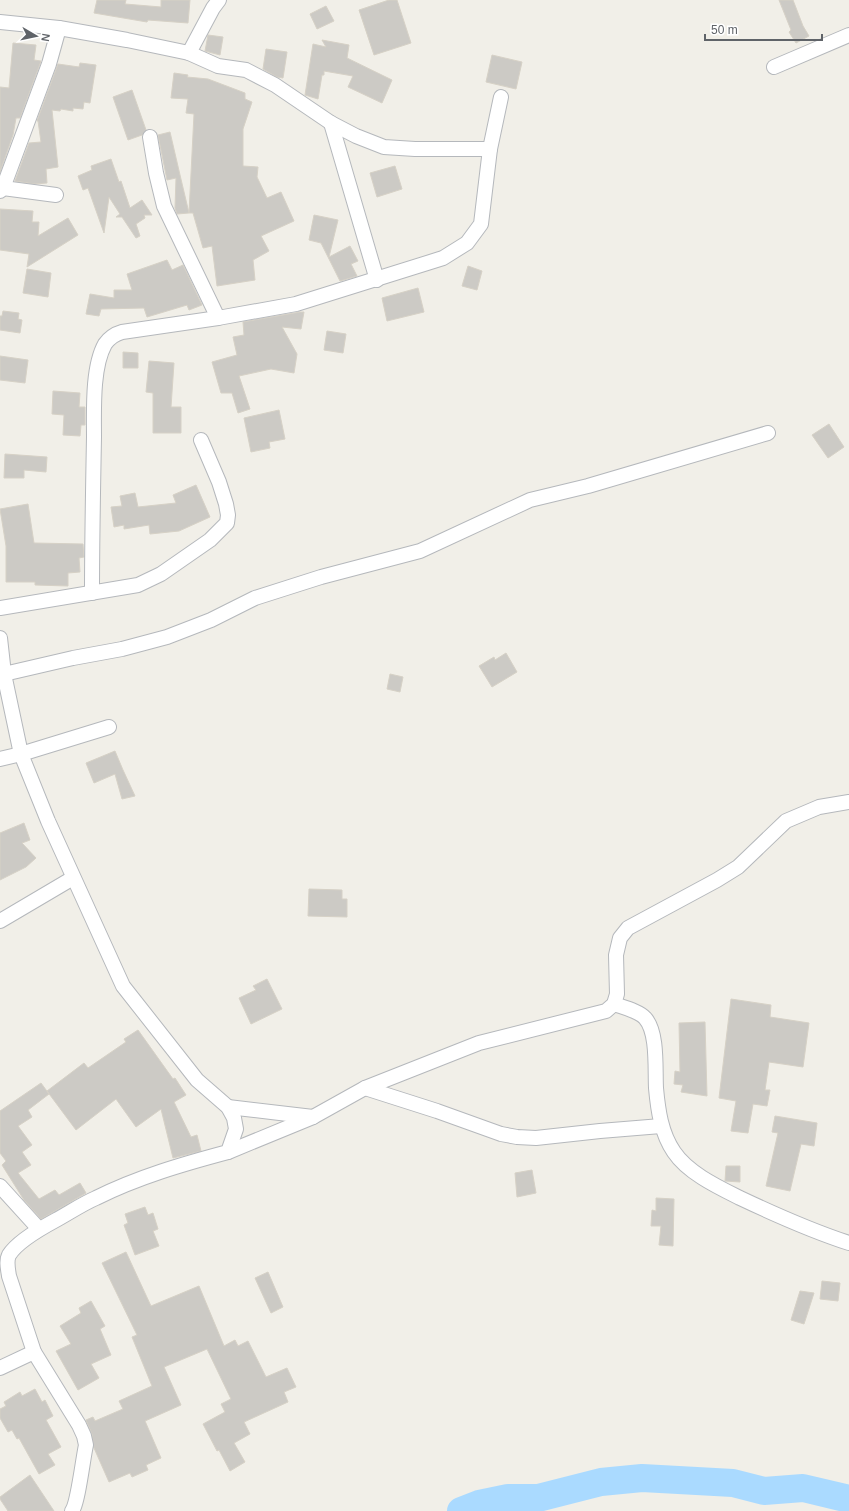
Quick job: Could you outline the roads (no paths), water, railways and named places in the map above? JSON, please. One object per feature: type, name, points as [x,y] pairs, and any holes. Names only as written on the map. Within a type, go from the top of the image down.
[{"type":"street","points":[[189,53],[212,8],[219,0]]},
{"type":"street","points":[[0,22],[59,28],[127,40],[189,53],[218,66],[246,70],[275,85],[330,123],[356,136],[384,147],[415,150],[490,149]]},
{"type":"street","points":[[56,195],[1,189],[50,64],[59,28]]},
{"type":"street","points":[[774,67],[849,35]]},
{"type":"street","points":[[92,593],[94,403],[97,368],[105,345],[110,338],[115,334],[122,332],[218,318],[296,304],[377,280],[443,258],[467,243],[481,224],[490,149],[501,97]]},
{"type":"street","points":[[330,123],[377,280]]},
{"type":"street","points":[[150,137],[156,173],[164,206],[218,318]]},
{"type":"street","points":[[4,674],[73,658],[122,650],[166,637],[211,620],[255,598],[322,577],[420,551],[530,500],[602,482],[768,433]]},
{"type":"street","points":[[0,608],[138,585],[161,574],[210,540],[227,523],[228,515],[219,482],[201,440]]},
{"type":"street","points":[[0,638],[4,674],[21,754],[73,878],[123,986],[197,1080],[228,1108],[236,1123],[236,1129],[228,1152]]},
{"type":"street","points":[[0,759],[109,727]]},
{"type":"street","points":[[72,1511],[77,1498],[86,1445],[84,1436],[70,1408],[34,1352],[9,1276],[7,1264],[9,1256],[15,1249],[39,1229],[96,1198],[139,1179],[228,1152],[313,1117],[365,1088],[479,1042],[606,1011],[614,1004],[617,994],[616,955],[620,938],[628,928],[738,867],[786,822],[818,807],[849,802]]},
{"type":"street","points":[[0,921],[73,878]]},
{"type":"street","points":[[614,1004],[644,1017],[651,1030],[655,1045],[656,1089],[661,1126],[674,1152],[686,1165],[708,1182],[771,1213],[824,1235],[849,1243]]},
{"type":"street","points":[[365,1088],[437,1111],[501,1134],[517,1137],[536,1138],[661,1126]]},
{"type":"street","points":[[228,1108],[313,1117]]},
{"type":"street","points":[[0,1186],[39,1229]]},
{"type":"street","points":[[0,1368],[34,1352]]},
{"type":"waterway","points":[[461,1511],[479,1504],[508,1498],[538,1498],[601,1482],[642,1478],[733,1483],[764,1491],[803,1488],[849,1499]]}]
